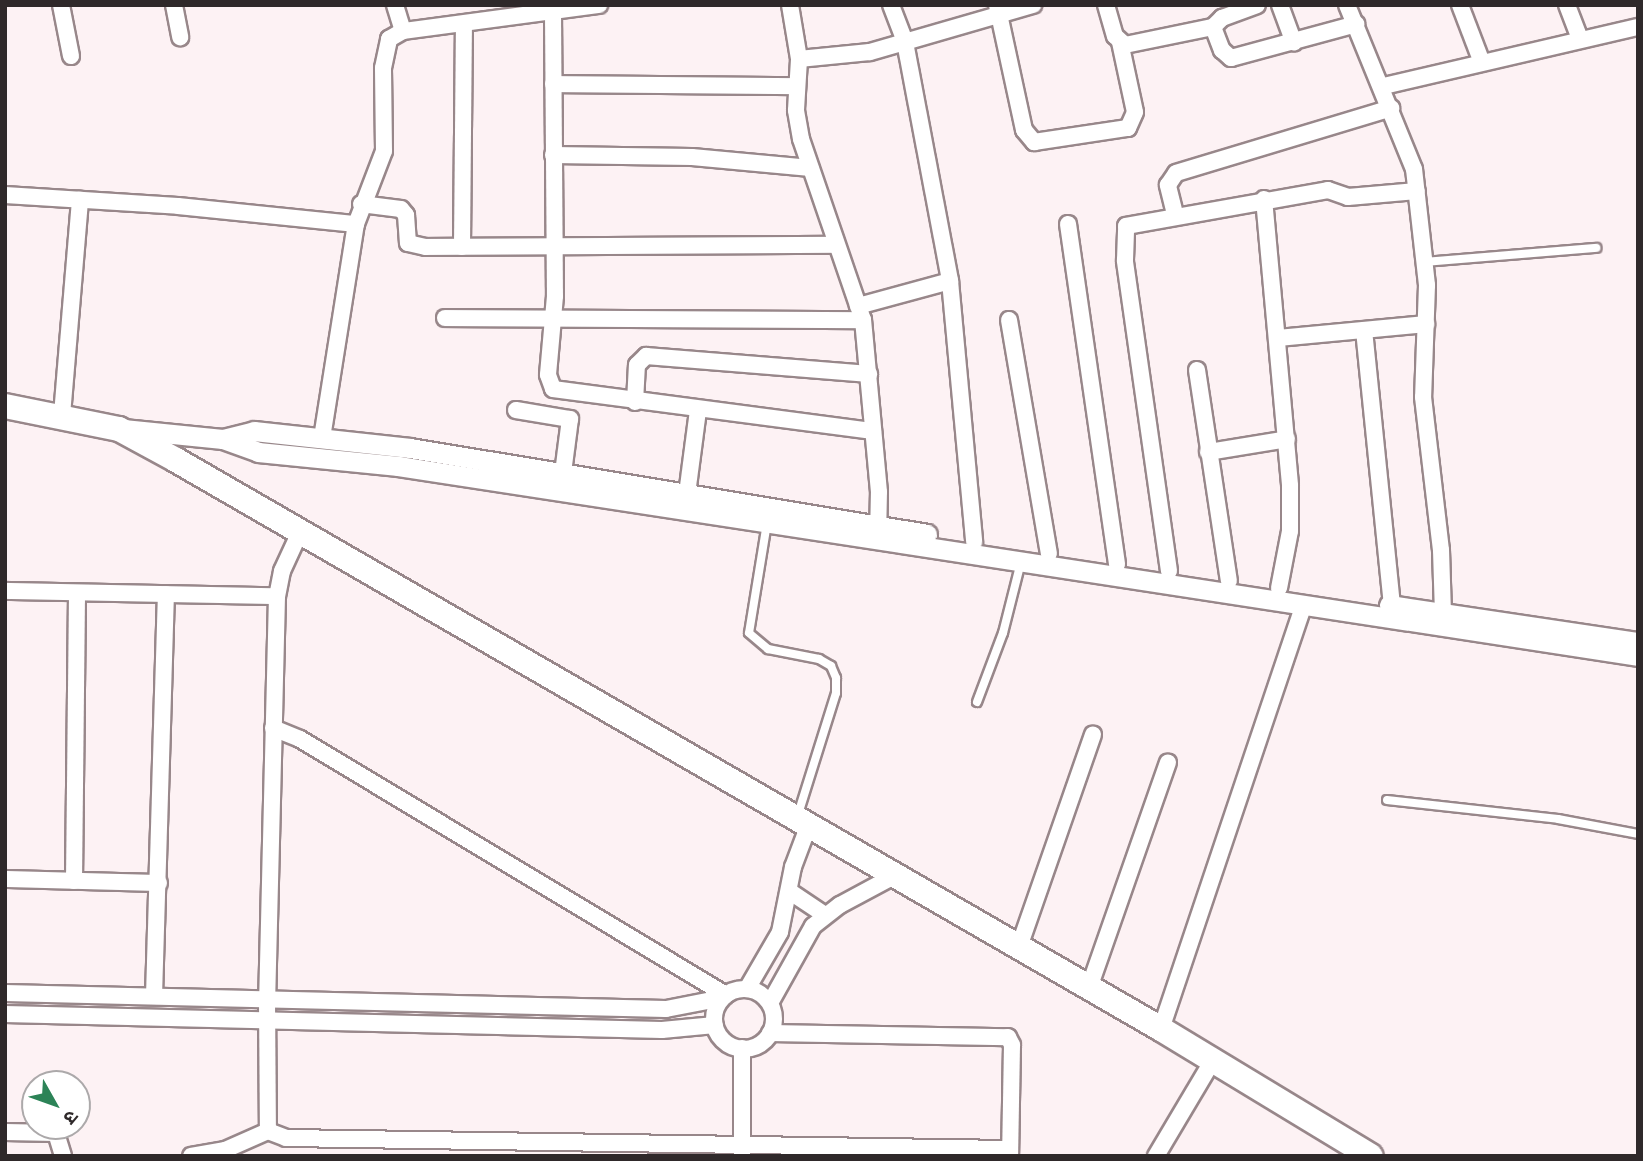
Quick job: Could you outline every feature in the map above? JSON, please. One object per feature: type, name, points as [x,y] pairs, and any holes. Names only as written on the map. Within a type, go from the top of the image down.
[{"type":"main road","points":[[5,407],[62,415],[119,429],[1161,1028],[1367,1155]]},
{"type":"street","points":[[61,5],[71,56]]},
{"type":"street","points":[[174,5],[180,37]]},
{"type":"street","points":[[395,5],[403,31]]},
{"type":"street","points":[[322,438],[356,224],[361,204],[384,151],[386,48],[389,39],[403,31],[464,24],[488,13],[552,13],[599,5]]},
{"type":"street","points":[[790,5],[799,59],[796,86],[801,139],[860,313],[869,374],[878,533]]},
{"type":"street","points":[[891,5],[905,42],[950,281],[974,542]]},
{"type":"street","points":[[799,59],[870,52],[998,9],[1032,5]]},
{"type":"street","points":[[998,9],[1024,130],[1041,144],[1118,132],[1134,121],[1120,42],[1106,5]]},
{"type":"street","points":[[1120,42],[1130,45],[1213,27],[1222,18],[1257,5]]},
{"type":"street","points":[[1280,5],[1294,43]]},
{"type":"street","points":[[1348,5],[1384,86],[1414,169],[1425,262],[1423,397],[1441,550],[1443,613]]},
{"type":"street","points":[[1460,5],[1480,60]]},
{"type":"street","points":[[1567,5],[1580,39]]},
{"type":"street","points":[[552,13],[553,320],[548,375],[553,389],[635,402],[873,431]]},
{"type":"street","points":[[1213,27],[1222,50],[1231,58],[1294,43],[1356,23]]},
{"type":"street","points":[[462,247],[464,24]]},
{"type":"street","points":[[1384,86],[1480,60],[1638,27]]},
{"type":"street","points":[[552,84],[796,86]]},
{"type":"street","points":[[1175,214],[1168,184],[1177,173],[1391,108]]},
{"type":"street","points":[[553,155],[692,158],[810,168]]},
{"type":"street","points":[[1169,571],[1123,238],[1131,223],[1264,199],[1333,190],[1348,197],[1417,191]]},
{"type":"street","points":[[5,195],[356,224]]},
{"type":"street","points":[[1264,199],[1287,439],[1290,531],[1279,588]]},
{"type":"street","points":[[62,415],[80,200]]},
{"type":"street","points":[[361,204],[401,209],[406,215],[405,235],[413,246],[835,245]]},
{"type":"street","points":[[1068,224],[1117,564]]},
{"type":"street","points":[[445,318],[553,320],[860,313],[950,281]]},
{"type":"street","points":[[1009,320],[1049,554]]},
{"type":"street","points":[[1278,338],[1426,324]]},
{"type":"street","points":[[1364,330],[1392,605]]},
{"type":"street","points":[[635,402],[637,365],[646,356],[869,374]]},
{"type":"street","points":[[1197,370],[1229,581]]},
{"type":"street","points":[[516,410],[570,419],[562,473]]},
{"type":"street","points":[[687,494],[698,410]]},
{"type":"street","points":[[119,429],[223,439],[258,452],[398,466],[767,523],[974,542],[1638,642]]},
{"type":"street","points":[[223,439],[254,431],[322,438],[562,473],[687,494],[1021,562],[1638,656]]},
{"type":"street","points":[[1209,452],[1287,439]]},
{"type":"street","points":[[268,1132],[267,998],[278,596],[282,571],[300,532]]},
{"type":"street","points":[[5,591],[278,596]]},
{"type":"street","points":[[74,881],[77,593]]},
{"type":"street","points":[[154,996],[166,594]]},
{"type":"street","points":[[1161,1028],[1304,605]]},
{"type":"street","points":[[273,728],[300,739],[724,997]]},
{"type":"street","points":[[1019,947],[1093,734]]},
{"type":"street","points":[[1090,988],[1168,762]]},
{"type":"street","points":[[5,993],[666,1009],[724,997],[747,989],[780,932],[802,824]]},
{"type":"street","points":[[724,997],[715,1025],[724,1041],[742,1048],[760,1044],[770,1033],[774,1020],[770,1003],[800,943],[825,915],[894,876]]},
{"type":"street","points":[[5,879],[159,883]]},
{"type":"street","points":[[789,891],[825,915]]},
{"type":"street","points":[[747,989],[770,1003]]},
{"type":"street","points":[[5,1014],[662,1030],[715,1025]]},
{"type":"street","points":[[191,1156],[225,1150],[268,1132],[286,1138],[355,1139],[480,1148],[1010,1153],[1012,1045],[1008,1037],[770,1033]]},
{"type":"street","points":[[742,1048],[742,1150]]},
{"type":"street","points":[[1156,1156],[1213,1060]]},
{"type":"street","points":[[5,1132],[56,1133],[63,1156]]},
{"type":"street","points":[[354,1156],[355,1139]]},
{"type":"lane","points":[[1425,262],[1596,248]]},
{"type":"lane","points":[[767,523],[749,634],[768,649],[819,659],[831,666],[836,678],[836,693],[802,824]]},
{"type":"lane","points":[[977,702],[1003,633],[1021,562]]},
{"type":"lane","points":[[1387,800],[1558,819],[1638,834]]}]
